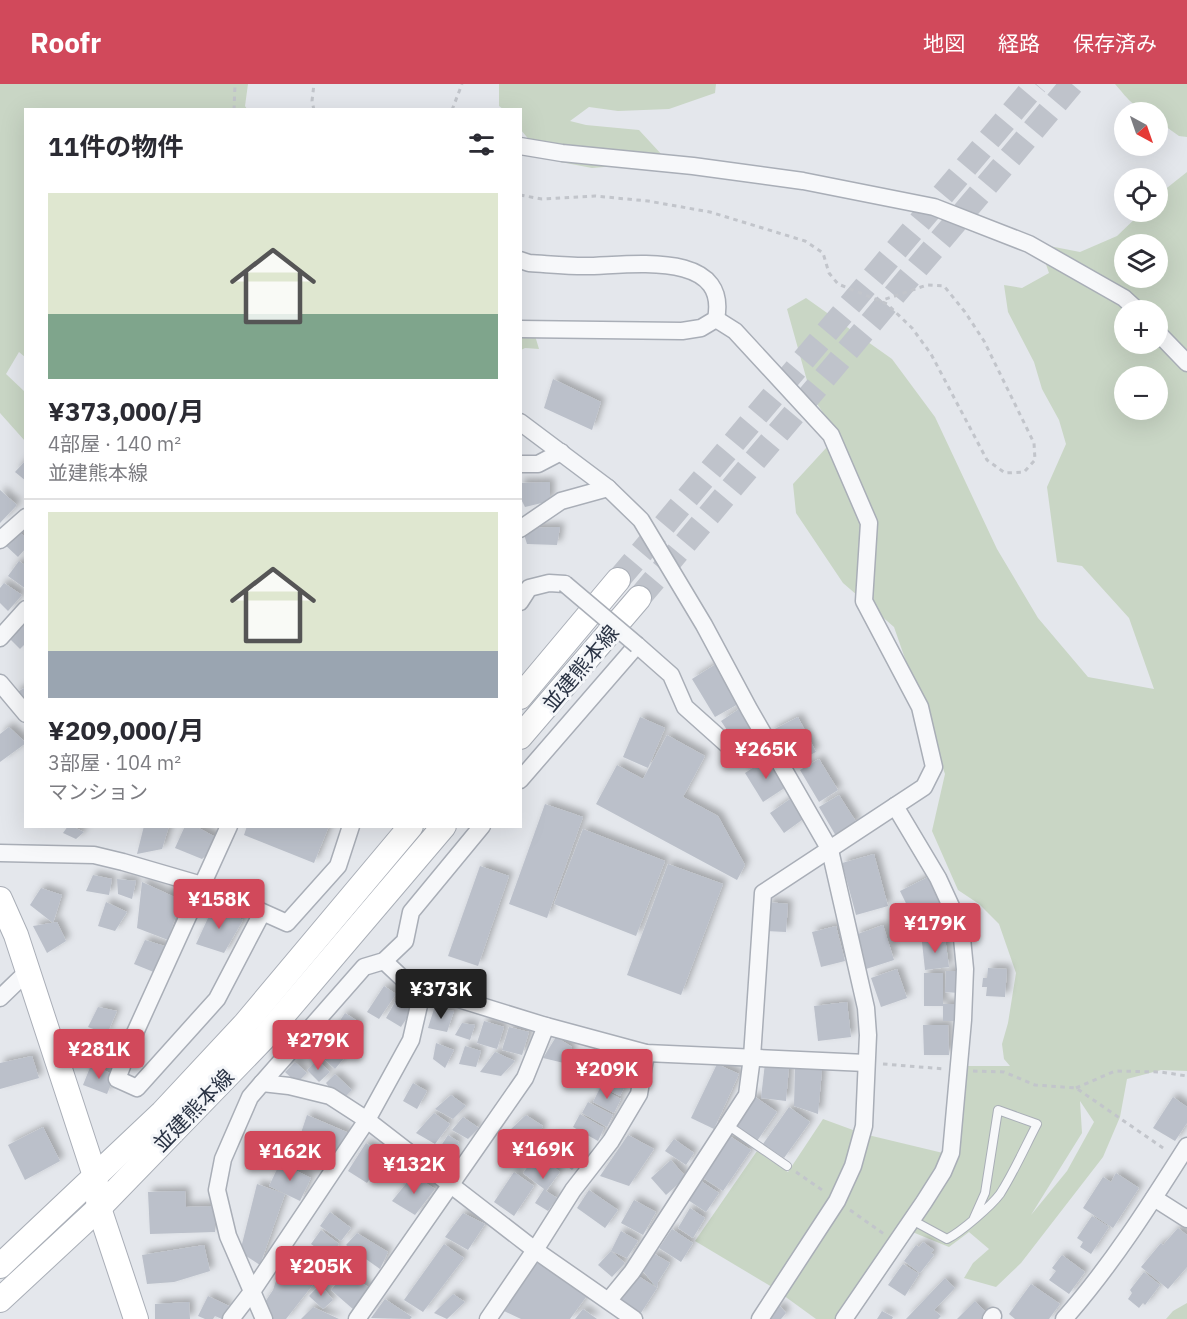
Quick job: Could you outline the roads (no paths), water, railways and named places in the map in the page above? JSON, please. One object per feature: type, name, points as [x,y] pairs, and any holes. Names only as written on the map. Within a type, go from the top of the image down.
[{"type":"main road","name":"並建熊本線","points":[[522,695],[618,580]]},
{"type":"main road","name":"並建熊本線","points":[[522,735],[639,598]]},
{"type":"main road","name":"並建熊本線","points":[[0,1266],[162,1113],[245,1024],[409,828]]},
{"type":"main road","name":"並建熊本線","points":[[0,1300],[99,1208],[262,1040],[442,828]]},
{"type":"main road","points":[[0,899],[16,935],[95,1176],[99,1208],[136,1319]]},
{"type":"street","points":[[522,146],[803,181],[934,207],[1029,244],[1127,300]]},
{"type":"street","points":[[522,261],[584,266],[653,263],[681,268],[701,276],[713,287],[719,303],[716,319],[701,328],[682,331],[522,329]]},
{"type":"street","points":[[609,1300],[632,1272],[747,1095],[752,1057],[763,893],[924,787],[934,767],[920,707],[864,601],[869,523],[831,435],[735,331],[716,319]]},
{"type":"street","points":[[1168,343],[1187,363]]},
{"type":"street","points":[[522,423],[608,488],[641,520],[704,625],[770,747],[830,850],[866,1008],[868,1035],[864,1126],[853,1166],[837,1201],[760,1319]]},
{"type":"street","points":[[522,464],[538,464],[561,452]]},
{"type":"street","points":[[522,528],[561,501],[608,488]]},
{"type":"street","points":[[0,540],[24,519]]},
{"type":"street","points":[[522,599],[529,588],[549,583],[565,584],[671,675],[685,707],[732,749],[770,747]]},
{"type":"street","points":[[0,638],[24,611]]},
{"type":"street","points":[[522,778],[637,645]]},
{"type":"street","points":[[0,683],[24,712]]},
{"type":"street","points":[[844,1319],[943,1172],[951,1153],[966,969],[961,928],[938,878],[895,806]]},
{"type":"street","points":[[228,828],[117,1079],[137,1088],[218,999],[262,914]]},
{"type":"street","points":[[0,853],[94,855],[202,885],[262,914],[287,923],[338,867],[350,828]]},
{"type":"street","points":[[264,1319],[228,1236],[217,1190],[223,1159],[250,1097],[364,966],[384,961],[405,941],[411,912],[480,828]]},
{"type":"street","points":[[384,961],[401,977],[423,988],[546,1026],[646,1053],[866,1063]]},
{"type":"street","points":[[0,998],[28,971]]},
{"type":"street","points":[[231,1319],[252,1293],[367,1119],[411,1040],[423,988]]},
{"type":"street","points":[[357,1319],[525,1078],[546,1026]]},
{"type":"street","points":[[488,1319],[536,1250],[573,1190],[611,1142],[639,1094],[646,1053]]},
{"type":"street","points":[[262,1083],[289,1086],[330,1096],[367,1119],[536,1250],[634,1319]]},
{"type":"street","points":[[1064,1319],[1093,1286],[1183,1152]]},
{"type":"street","points":[[1154,1198],[1187,1219]]},
{"type":"lane","points":[[912,1220],[947,1239],[957,1234],[973,1220],[999,1195],[1037,1124],[998,1110],[985,1193],[973,1220]]},
{"type":"lane","points":[[729,1126],[787,1166]]},
{"type":"tunnel","points":[[618,580],[1036,84]]},
{"type":"tunnel","points":[[639,598],[1072,84]]}]
